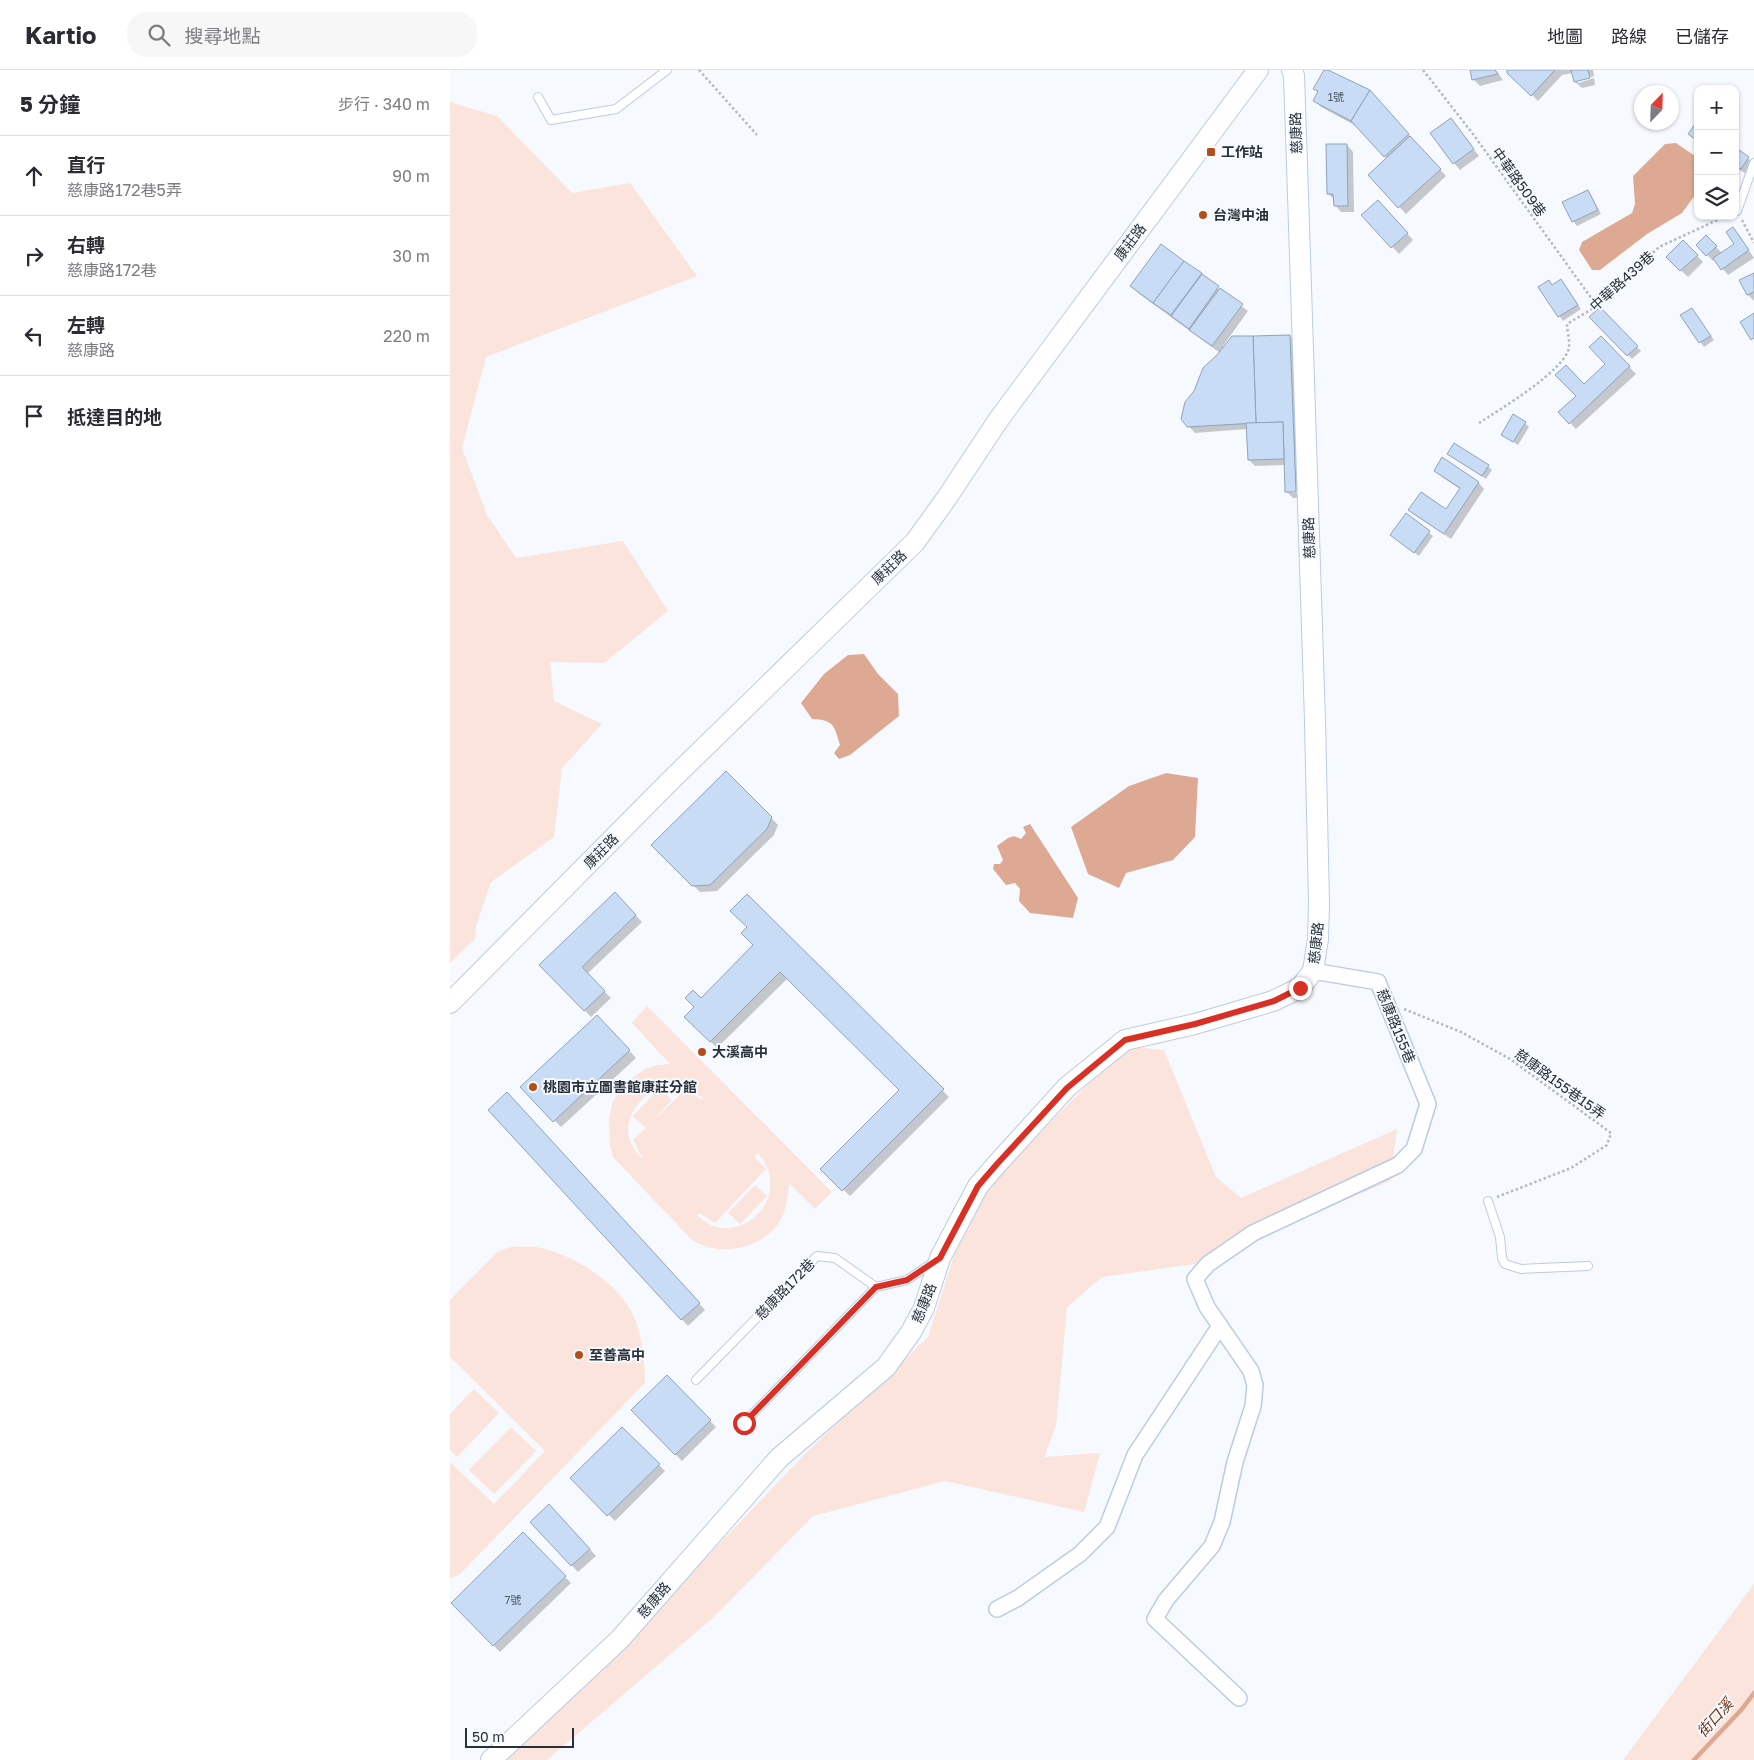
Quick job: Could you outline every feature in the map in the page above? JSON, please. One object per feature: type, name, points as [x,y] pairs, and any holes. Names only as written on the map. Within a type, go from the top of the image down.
[{"type":"street","name":"康莊路","points":[[450,1003],[671,780],[915,542],[946,499],[998,419],[1258,70]]},
{"type":"street","name":"慈康路","points":[[491,1760],[620,1639],[779,1458],[886,1367],[911,1332],[924,1308],[940,1258],[978,1186],[1067,1088],[1125,1040],[1195,1024],[1274,1001],[1300,988],[1313,971],[1318,939],[1315,721],[1298,174],[1294,76],[1292,70]]},
{"type":"street","name":"慈康路155巷","points":[[1220,1326],[1207,1307],[1195,1278],[1208,1264],[1253,1234],[1398,1165],[1414,1149],[1428,1104],[1378,982],[1313,971]]},
{"type":"street","points":[[997,1609],[1018,1598],[1080,1554],[1107,1527],[1135,1455],[1220,1326],[1251,1372],[1255,1384],[1254,1406],[1235,1462],[1222,1522],[1212,1546],[1166,1600],[1155,1619],[1239,1698]]},
{"type":"lane","points":[[538,96],[551,120],[616,109],[667,70]]},
{"type":"lane","points":[[1739,205],[1754,163]]},
{"type":"lane","points":[[1488,1201],[1500,1237],[1502,1258],[1506,1264],[1521,1269],[1588,1266]]},
{"type":"lane","name":"慈康路172巷","points":[[696,1380],[817,1256],[835,1258],[876,1287]]},
{"type":"lane","points":[[744,1423],[876,1287],[907,1280],[940,1258]]},
{"type":"path","points":[[699,70],[757,135]]},
{"type":"path","name":"中華路509巷","points":[[1423,70],[1473,134],[1597,306]]},
{"type":"path","points":[[1739,215],[1754,243]]},
{"type":"path","name":"中華路439巷","points":[[1479,423],[1533,387],[1564,358],[1569,347],[1567,324],[1597,306],[1659,247],[1717,220]]},
{"type":"path","name":"慈康路155巷15弄","points":[[1386,1002],[1461,1032],[1510,1059],[1611,1133],[1607,1145],[1571,1168],[1488,1201]]},
{"type":"shaded area","points":[[450,102],[497,116],[572,193],[630,183],[697,276],[486,357],[462,448],[487,515],[516,558],[623,541],[668,611],[604,663],[550,662],[554,701],[602,724],[562,768],[554,837],[491,882],[476,926],[475,939],[450,963]]},
{"type":"shaded area","points":[[1676,143],[1694,155],[1694,196],[1682,213],[1647,234],[1600,270],[1592,270],[1579,250],[1582,242],[1632,213],[1635,204],[1633,176],[1665,144]]},
{"type":"shaded area","points":[[864,654],[878,674],[898,694],[899,716],[850,755],[839,759],[834,753],[840,745],[832,725],[829,722],[812,719],[801,703],[824,674],[848,655]]},
{"type":"shaded area","points":[[1166,773],[1198,778],[1195,837],[1173,860],[1126,873],[1119,888],[1088,874],[1071,827],[1129,786]]},
{"type":"shaded area","points":[[1030,824],[1078,898],[1073,918],[1030,913],[1019,901],[1020,889],[1015,883],[1006,885],[993,869],[994,864],[1000,864],[1003,860],[997,846],[1014,836],[1021,839],[1026,833],[1023,827]]},
{"type":"shaded area","points":[[647,1006],[832,1192],[815,1209],[789,1183],[786,1206],[776,1227],[761,1240],[752,1244],[732,1249],[723,1249],[704,1246],[690,1238],[613,1157],[610,1145],[609,1119],[612,1104],[618,1092],[625,1083],[645,1069],[657,1065],[670,1064],[632,1023]],"holes":[[[676,1085],[691,1089],[703,1098],[701,1099],[685,1090],[651,1123],[672,1100],[660,1088]],[[660,1088],[633,1116],[645,1128],[633,1140],[641,1158],[633,1147],[629,1136],[628,1127],[630,1119],[639,1103]],[[758,1153],[764,1161],[770,1177],[768,1199],[755,1217],[736,1227],[725,1228],[713,1226],[697,1215],[699,1213],[715,1223],[766,1169],[754,1157]]]},
{"type":"shaded area","points":[[1131,1047],[1164,1050],[1216,1177],[1241,1198],[1397,1129],[1390,1181],[1201,1263],[1102,1277],[1067,1307],[1056,1426],[1044,1457],[1100,1453],[1084,1512],[945,1481],[813,1516],[715,1616],[547,1760],[506,1760],[594,1675],[807,1452],[928,1337],[970,1205],[1083,1089]]},
{"type":"shaded area","points":[[755,1185],[767,1196],[740,1224],[728,1213]]},
{"type":"shaded area","points":[[511,1247],[535,1247],[565,1256],[580,1263],[609,1284],[630,1309],[636,1322],[643,1352],[645,1383],[459,1575],[450,1578],[450,1462],[494,1504],[545,1451],[450,1357],[450,1300],[497,1252]]},
{"type":"shaded area","points":[[474,1389],[499,1413],[457,1457],[450,1450],[450,1414]]},
{"type":"shaded area","points":[[511,1427],[536,1451],[494,1494],[469,1470]]},
{"type":"shaded area","points":[[1754,1584],[1754,1760],[1623,1760]]},
{"type":"building","points":[[1324,70],[1328,70],[1370,90],[1351,121],[1313,101],[1318,91],[1313,89]]},
{"type":"building","points":[[1470,70],[1495,70],[1498,74],[1472,80]]},
{"type":"building","points":[[1507,70],[1555,70],[1531,96],[1507,73]]},
{"type":"building","points":[[1571,70],[1588,70],[1590,78],[1574,82]]},
{"type":"building","points":[[1370,90],[1409,134],[1384,157],[1351,121]]},
{"type":"building","points":[[1451,118],[1474,149],[1453,164],[1430,133]]},
{"type":"building","points":[[1694,125],[1694,138],[1688,134]]},
{"type":"building","points":[[1410,136],[1441,169],[1398,208],[1368,175]]},
{"type":"building","points":[[1326,144],[1347,144],[1348,206],[1334,206],[1333,194],[1327,194]]},
{"type":"building","points":[[1739,150],[1749,157],[1741,169],[1739,168]]},
{"type":"building","points":[[1588,190],[1598,210],[1572,222],[1562,202]]},
{"type":"building","points":[[1378,200],[1408,233],[1391,248],[1361,215]]},
{"type":"building","points":[[1733,227],[1749,250],[1721,270],[1713,258],[1734,244],[1726,232]]},
{"type":"building","points":[[1706,235],[1717,246],[1706,256],[1696,245]]},
{"type":"building","points":[[1683,240],[1698,255],[1680,271],[1666,257]]},
{"type":"building","points":[[1161,244],[1184,261],[1153,303],[1130,286]]},
{"type":"building","points":[[1184,261],[1202,273],[1171,315],[1153,303]]},
{"type":"building","points":[[1754,273],[1754,292],[1747,295],[1739,280]]},
{"type":"building","points":[[1202,274],[1219,286],[1189,329],[1171,316]]},
{"type":"building","points":[[1561,279],[1578,305],[1558,317],[1538,287],[1549,280],[1552,285]]},
{"type":"building","points":[[1220,288],[1243,304],[1212,346],[1189,330]]},
{"type":"building","points":[[1600,307],[1638,346],[1627,356],[1589,317]]},
{"type":"building","points":[[1692,308],[1711,336],[1699,343],[1680,315]]},
{"type":"building","points":[[1754,313],[1754,338],[1751,340],[1740,322]]},
{"type":"building","points":[[1290,335],[1296,492],[1285,492],[1283,422],[1256,423],[1253,336]]},
{"type":"building","points":[[1232,336],[1253,336],[1256,423],[1187,427],[1181,419],[1185,402],[1194,391],[1203,368],[1217,355]]},
{"type":"building","points":[[1601,336],[1630,366],[1569,424],[1558,412],[1576,396],[1555,375],[1566,365],[1584,384],[1605,364],[1589,347]]},
{"type":"building","points":[[1513,414],[1526,422],[1513,442],[1501,435]]},
{"type":"building","points":[[1283,422],[1284,459],[1248,460],[1246,423]]},
{"type":"building","points":[[1454,443],[1489,465],[1482,476],[1447,454]]},
{"type":"building","points":[[1442,457],[1479,482],[1444,534],[1408,510],[1421,492],[1446,509],[1460,488],[1434,471]]},
{"type":"building","points":[[1406,513],[1430,531],[1414,553],[1390,535]]},
{"type":"building","points":[[726,771],[772,817],[767,829],[710,885],[692,886],[651,845]]},
{"type":"building","points":[[615,892],[636,915],[582,967],[605,991],[584,1011],[539,965]]},
{"type":"building","points":[[747,894],[944,1089],[842,1191],[820,1169],[899,1090],[780,972],[710,1042],[684,1017],[694,1007],[685,998],[693,990],[701,998],[753,945],[741,933],[747,927],[730,911]]},
{"type":"building","points":[[597,1015],[630,1050],[553,1122],[520,1087]]},
{"type":"building","points":[[507,1092],[700,1303],[681,1320],[488,1110]]},
{"type":"building","points":[[667,1375],[711,1420],[675,1455],[631,1410]]},
{"type":"building","points":[[622,1427],[660,1464],[607,1516],[570,1478]]},
{"type":"building","points":[[549,1504],[590,1549],[571,1566],[530,1522]]},
{"type":"building","points":[[523,1532],[566,1576],[493,1646],[451,1603]]},
{"type":"waterway","name":"街口溪","points":[[1694,1760],[1742,1709],[1754,1693]]},
{"type":"place","name":"工作站","points":[[1211,152]]},
{"type":"place","name":"台灣中油","points":[[1203,215]]},
{"type":"place","name":"大溪高中","points":[[702,1052]]},
{"type":"place","name":"桃園市立圖書館康莊分館","points":[[533,1087]]},
{"type":"place","name":"至善高中","points":[[579,1355]]},
{"type":"route","points":[[744,1423],[876,1287],[907,1280],[940,1258],[978,1186],[1067,1088],[1125,1040],[1195,1024],[1274,1001],[1300,988]]}]
